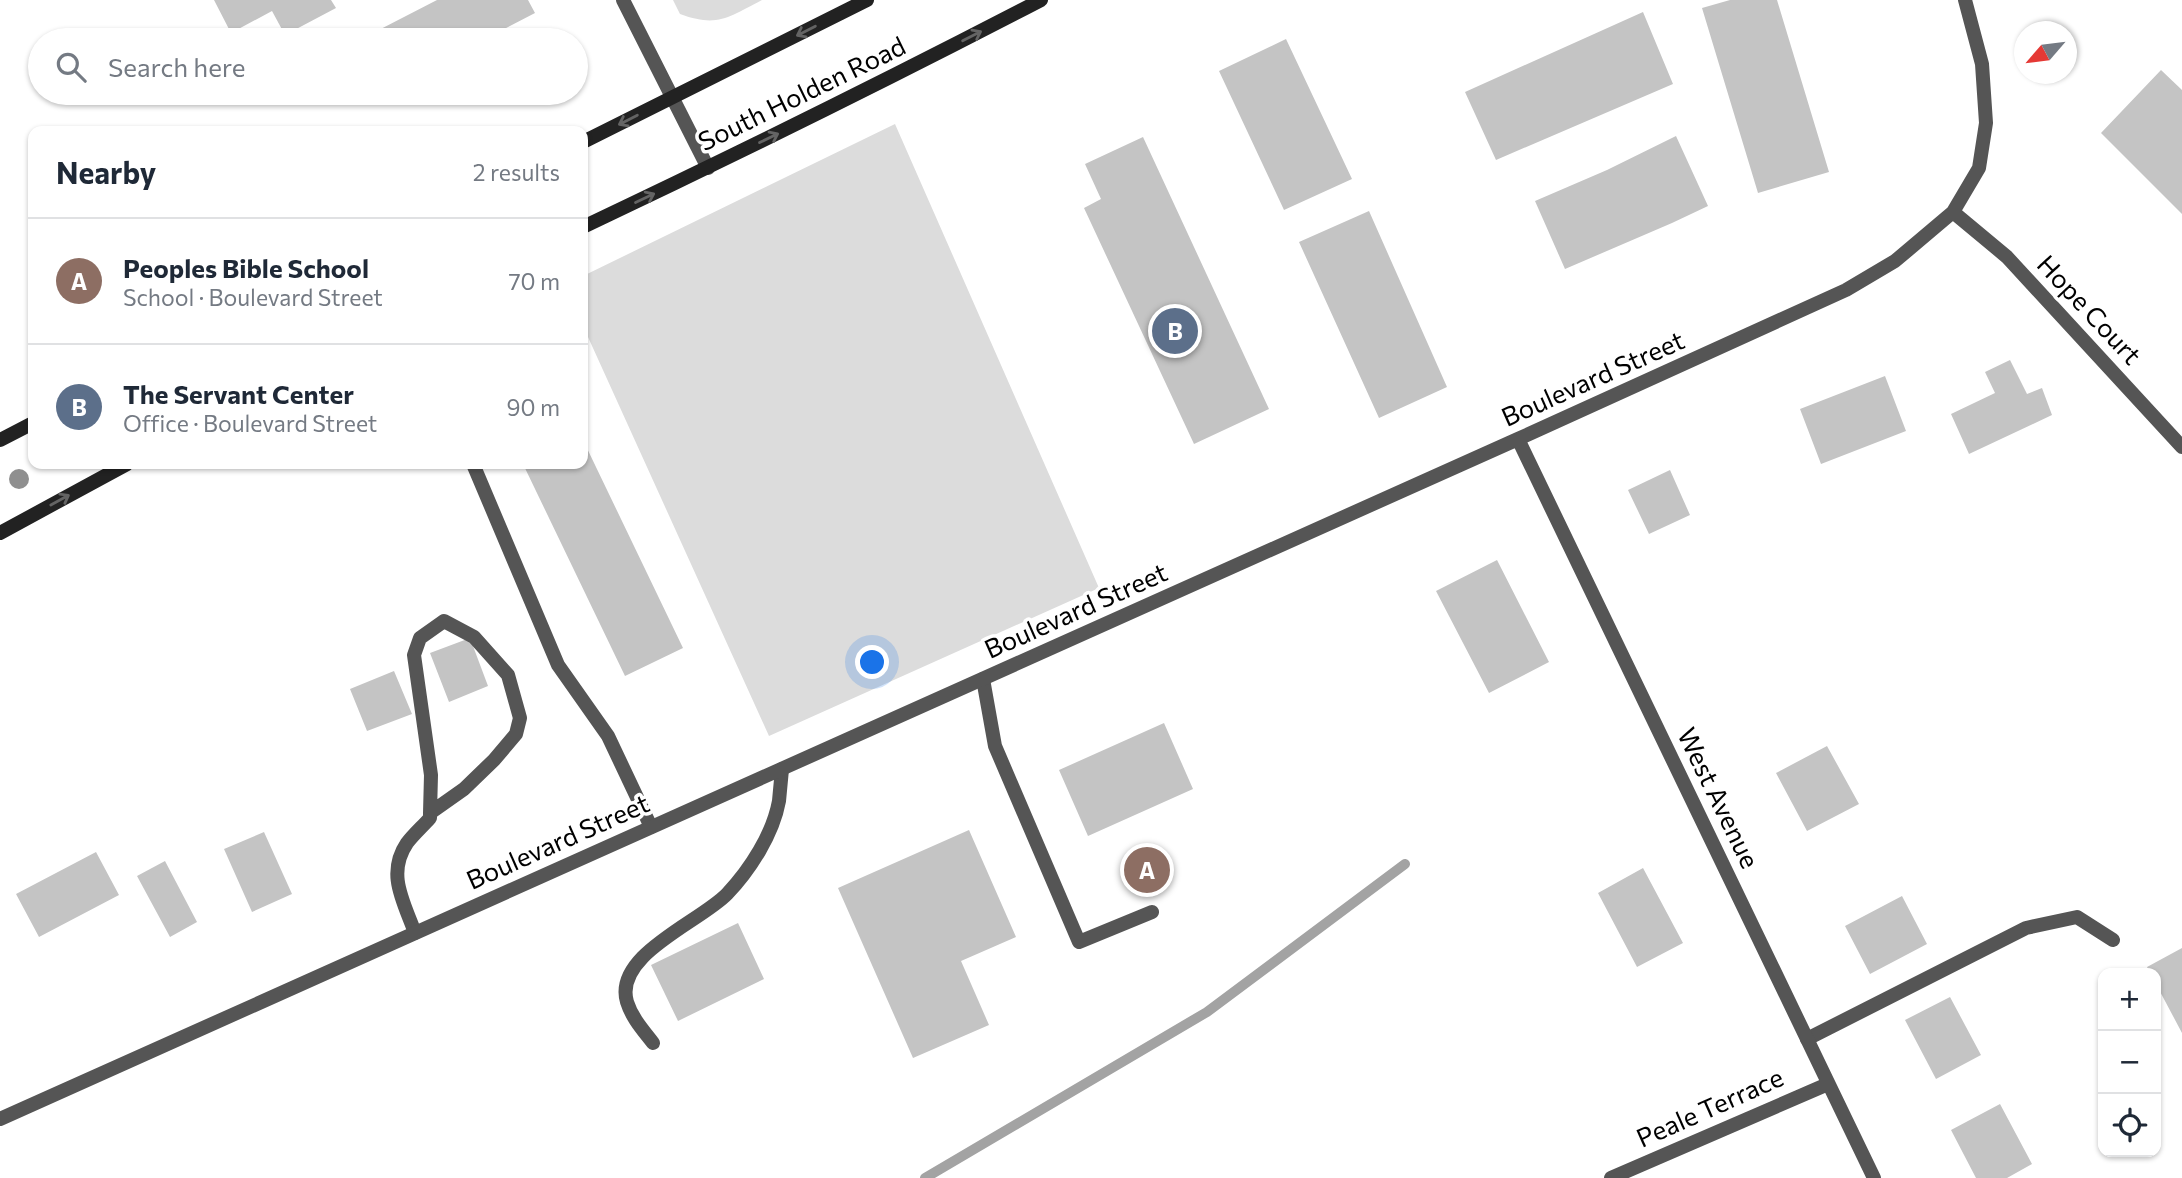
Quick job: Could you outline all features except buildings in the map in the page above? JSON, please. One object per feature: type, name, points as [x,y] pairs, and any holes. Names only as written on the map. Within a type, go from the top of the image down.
[{"type":"main road","name":"South Holden Road","points":[[588,140],[867,0]]},
{"type":"main road","name":"South Holden Road","points":[[588,225],[899,74],[1041,0]]},
{"type":"main road","points":[[0,440],[28,426]]},
{"type":"main road","points":[[0,533],[118,469]]},
{"type":"street","points":[[623,0],[708,168]]},
{"type":"street","name":"Boulevard Street","points":[[0,1119],[1846,290],[1895,261],[1953,212],[1979,167],[1986,123],[1982,64],[1966,0]]},
{"type":"street","name":"Hope Court","points":[[1953,212],[2007,257],[2182,447]]},
{"type":"street","name":"West Avenue","points":[[1518,439],[1874,1178]]},
{"type":"street","points":[[475,469],[558,665],[608,736],[651,827]]},
{"type":"street","points":[[415,933],[396,874],[407,843],[430,818],[430,813],[431,775],[414,655],[420,638],[443,621],[456,625],[474,637],[508,675],[520,718],[516,734],[494,760],[464,789],[430,813]]},
{"type":"street","points":[[983,679],[995,746],[1079,942],[1152,912]]},
{"type":"street","points":[[653,1043],[633,1017],[626,999],[626,989],[633,967],[650,948],[688,925],[726,895],[761,849],[778,803],[782,769]]},
{"type":"street","points":[[1807,1039],[2026,928],[2077,917],[2113,940]]},
{"type":"street","name":"Peale Terrace","points":[[1611,1178],[1638,1173],[1828,1084]]},
{"type":"shaded area","points":[[673,0],[762,0],[732,16],[704,20],[680,14]]},
{"type":"shaded area","points":[[895,124],[1099,588],[769,736],[588,337],[588,274]]},
{"type":"waterway","points":[[925,1178],[1207,1012],[1405,864]]},
{"type":"place","name":"The Servant Center","points":[[1175,331]]},
{"type":"place","name":"Peoples Bible School","points":[[1147,870]]}]
